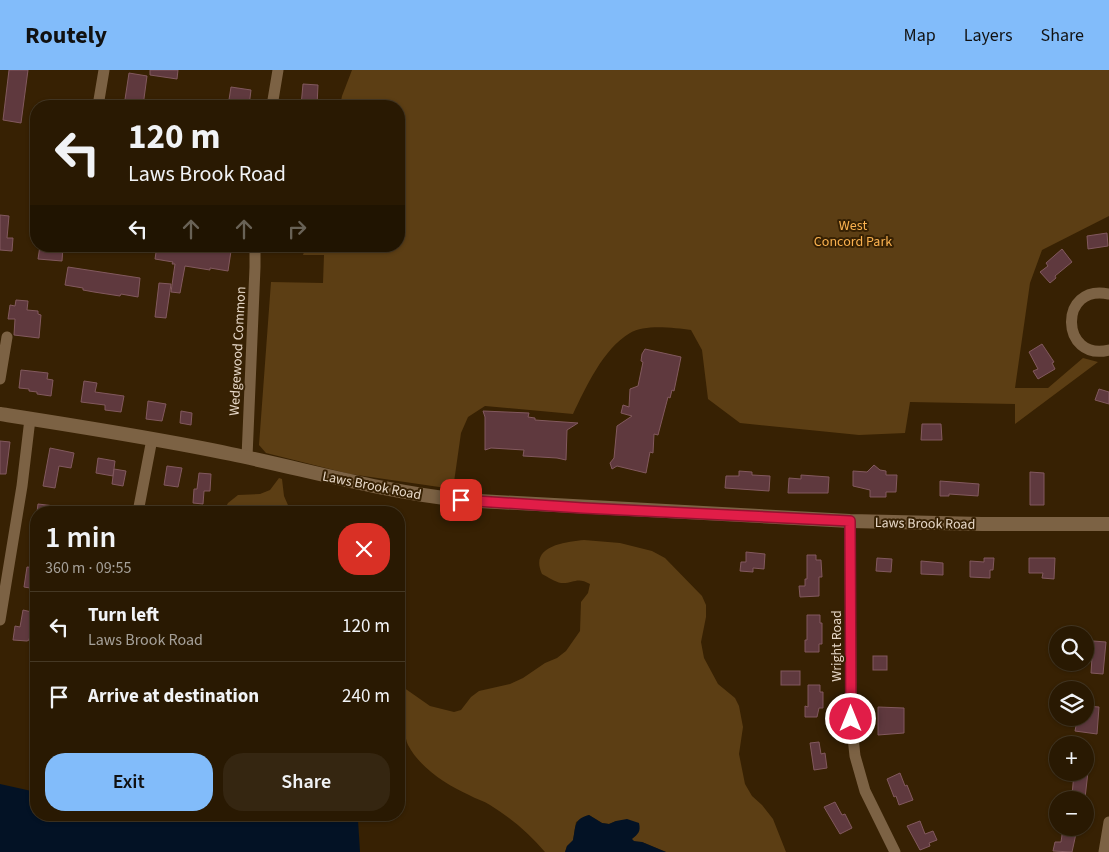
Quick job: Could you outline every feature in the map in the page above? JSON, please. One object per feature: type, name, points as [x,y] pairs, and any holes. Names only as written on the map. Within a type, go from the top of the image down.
[{"type":"street","points":[[99,100],[104,70]]},
{"type":"street","points":[[273,100],[278,70]]},
{"type":"street","name":"Wedgewood Common","points":[[246,457],[255,252]]},
{"type":"street","points":[[1109,294],[1096,293],[1084,297],[1073,311],[1070,323],[1073,335],[1081,345],[1092,351],[1109,350]]},
{"type":"street","points":[[0,379],[8,337]]},
{"type":"street","name":"Laws Brook Road","points":[[0,414],[152,439],[246,457],[374,487],[454,499],[583,508],[850,521],[1109,524]]},
{"type":"street","points":[[0,620],[4,562],[22,486],[30,419]]},
{"type":"street","points":[[139,506],[152,439]]},
{"type":"street","name":"Wright Road","points":[[850,521],[851,719],[855,756],[865,791],[894,852]]},
{"type":"street","points":[[1104,852],[1109,822]]},
{"type":"green space","name":"West Concord Park","points":[[352,70],[1109,70],[1109,216],[1042,250],[1030,283],[1015,388],[1048,388],[1083,358],[1098,362],[1015,424],[1015,404],[910,402],[905,433],[859,435],[740,423],[708,399],[702,350],[691,330],[643,328],[630,333],[612,349],[596,369],[573,414],[485,406],[468,417],[461,433],[453,489],[350,474],[266,453],[259,445],[271,282],[323,283],[324,255],[303,255],[304,252],[405,252],[405,100],[341,100]]},
{"type":"green space","points":[[279,478],[282,479],[284,496],[288,506],[226,506],[238,495],[260,494],[270,490]]},
{"type":"green space","points":[[584,540],[620,543],[652,551],[665,558],[702,596],[706,605],[706,617],[701,642],[704,658],[718,684],[735,698],[739,706],[743,727],[739,754],[745,784],[752,796],[773,819],[786,852],[666,852],[642,842],[634,842],[616,821],[609,824],[602,823],[589,815],[576,822],[573,841],[567,846],[565,852],[545,852],[526,832],[505,815],[443,781],[413,753],[406,739],[405,688],[430,706],[454,712],[461,710],[471,697],[479,691],[510,684],[566,651],[580,631],[581,602],[588,593],[590,584],[578,580],[565,583],[556,582],[542,574],[539,565],[540,557],[545,551],[551,547]]},
{"type":"water","points":[[0,784],[30,791],[30,821],[358,821],[360,852],[0,852]]},
{"type":"water","points":[[589,815],[602,823],[609,824],[627,819],[639,823],[640,829],[632,839],[666,852],[565,852],[567,846],[573,840],[578,821]]},
{"type":"building","points":[[9,70],[28,70],[21,123],[3,120]]},
{"type":"building","points":[[150,70],[178,70],[177,79],[150,75]]},
{"type":"building","points":[[129,73],[147,76],[144,100],[125,100]]},
{"type":"building","points":[[303,84],[318,85],[317,100],[302,100]]},
{"type":"building","points":[[231,87],[251,90],[250,100],[229,100]]},
{"type":"building","points":[[0,215],[9,216],[7,238],[13,238],[12,251],[0,250]]},
{"type":"building","points":[[1107,233],[1108,246],[1088,249],[1087,236]]},
{"type":"building","points":[[1062,249],[1072,262],[1055,276],[1056,278],[1050,283],[1040,272],[1048,266],[1046,263]]},
{"type":"building","points":[[39,252],[63,252],[62,261],[38,259]]},
{"type":"building","points":[[156,252],[231,252],[228,271],[185,266],[180,293],[171,292],[175,264],[155,259]]},
{"type":"building","points":[[68,267],[140,278],[138,297],[94,292],[65,285]]},
{"type":"building","points":[[159,283],[171,284],[166,318],[155,317]]},
{"type":"building","points":[[16,300],[28,301],[27,310],[38,311],[38,314],[41,315],[39,338],[14,335],[15,319],[8,319],[10,305],[15,306]]},
{"type":"building","points":[[1042,344],[1054,362],[1052,363],[1055,369],[1038,379],[1033,371],[1038,369],[1029,352]]},
{"type":"building","points":[[645,349],[681,357],[674,391],[672,390],[670,398],[668,397],[658,435],[654,434],[653,453],[650,452],[646,473],[617,466],[612,469],[610,463],[614,458],[617,426],[632,416],[621,413],[623,405],[629,407],[630,389],[638,386],[643,362],[641,361],[642,354]]},
{"type":"building","points":[[21,370],[48,373],[47,379],[53,380],[51,396],[19,388]]},
{"type":"building","points":[[84,381],[97,383],[95,392],[124,396],[121,412],[105,410],[105,405],[81,402]]},
{"type":"building","points":[[1099,389],[1109,392],[1109,404],[1095,400]]},
{"type":"building","points":[[148,401],[166,404],[162,421],[146,419]]},
{"type":"building","points":[[181,411],[192,413],[191,425],[180,423]]},
{"type":"building","points":[[483,411],[529,413],[528,417],[535,418],[535,420],[578,423],[567,430],[566,460],[523,456],[524,450],[491,448],[485,450],[485,417]]},
{"type":"building","points":[[922,424],[941,424],[942,440],[921,440]]},
{"type":"building","points":[[0,441],[10,442],[6,474],[0,474]]},
{"type":"building","points":[[50,448],[74,453],[71,468],[59,466],[55,488],[43,486]]},
{"type":"building","points":[[98,458],[115,461],[113,476],[96,473]]},
{"type":"building","points":[[874,465],[880,470],[886,471],[886,475],[897,475],[896,492],[886,492],[886,497],[870,497],[870,490],[853,486],[853,471],[867,472]]},
{"type":"building","points":[[167,466],[182,468],[178,487],[164,485]]},
{"type":"building","points":[[114,469],[126,471],[123,486],[112,484]]},
{"type":"building","points":[[739,471],[752,472],[752,475],[770,476],[769,491],[725,488],[726,476],[739,476]]},
{"type":"building","points":[[1030,472],[1044,473],[1044,505],[1030,505]]},
{"type":"building","points":[[199,473],[211,474],[210,491],[204,491],[203,504],[193,503],[194,489],[197,489]]},
{"type":"building","points":[[801,475],[829,477],[828,493],[788,493],[789,478],[801,479]]},
{"type":"building","points":[[940,481],[979,484],[978,496],[949,494],[949,496],[940,496]]},
{"type":"building","points":[[38,504],[55,506],[38,506]]},
{"type":"building","points":[[746,552],[765,554],[764,569],[753,568],[753,572],[740,571],[741,562],[746,562]]},
{"type":"building","points":[[807,555],[816,555],[816,560],[821,560],[822,577],[819,577],[819,596],[800,597],[799,586],[805,586],[805,579],[807,579]]},
{"type":"building","points":[[877,558],[892,559],[891,572],[876,571]]},
{"type":"building","points":[[984,558],[994,558],[993,570],[990,570],[990,578],[970,577],[970,561],[984,562]]},
{"type":"building","points":[[1029,558],[1055,558],[1054,579],[1042,578],[1043,573],[1029,573]]},
{"type":"building","points":[[921,561],[943,563],[943,575],[921,574]]},
{"type":"building","points":[[27,567],[30,567],[30,588],[24,587]]},
{"type":"building","points":[[23,610],[30,612],[29,640],[13,640],[15,626],[20,627]]},
{"type":"building","points":[[807,615],[820,615],[822,644],[819,644],[819,652],[805,652]]},
{"type":"building","points":[[1094,641],[1106,642],[1103,674],[1091,673],[1091,671],[1094,671]]},
{"type":"building","points":[[873,656],[887,656],[887,670],[873,670]]},
{"type":"building","points":[[781,671],[800,671],[800,685],[781,685]]},
{"type":"building","points":[[808,685],[820,685],[820,692],[823,692],[823,708],[819,708],[817,717],[805,717],[805,706],[808,707]]},
{"type":"building","points":[[878,707],[904,708],[904,733],[878,735]]},
{"type":"building","points":[[1094,707],[1099,707],[1097,734],[1075,731],[1076,726],[1094,726]]},
{"type":"building","points":[[819,742],[821,754],[825,753],[827,768],[814,770],[810,743]]},
{"type":"building","points":[[900,773],[913,800],[899,805],[887,779]]},
{"type":"building","points":[[1073,781],[1087,781],[1086,791],[1072,791]]},
{"type":"building","points":[[835,802],[842,815],[845,814],[852,828],[840,834],[824,807]]},
{"type":"building","points":[[920,821],[925,834],[933,831],[937,840],[929,843],[930,846],[920,850],[907,826]]},
{"type":"building","points":[[1062,836],[1075,836],[1072,852],[1053,851],[1055,842],[1061,842]]},
{"type":"route","points":[[461,500],[507,504],[850,521],[851,719]]}]
